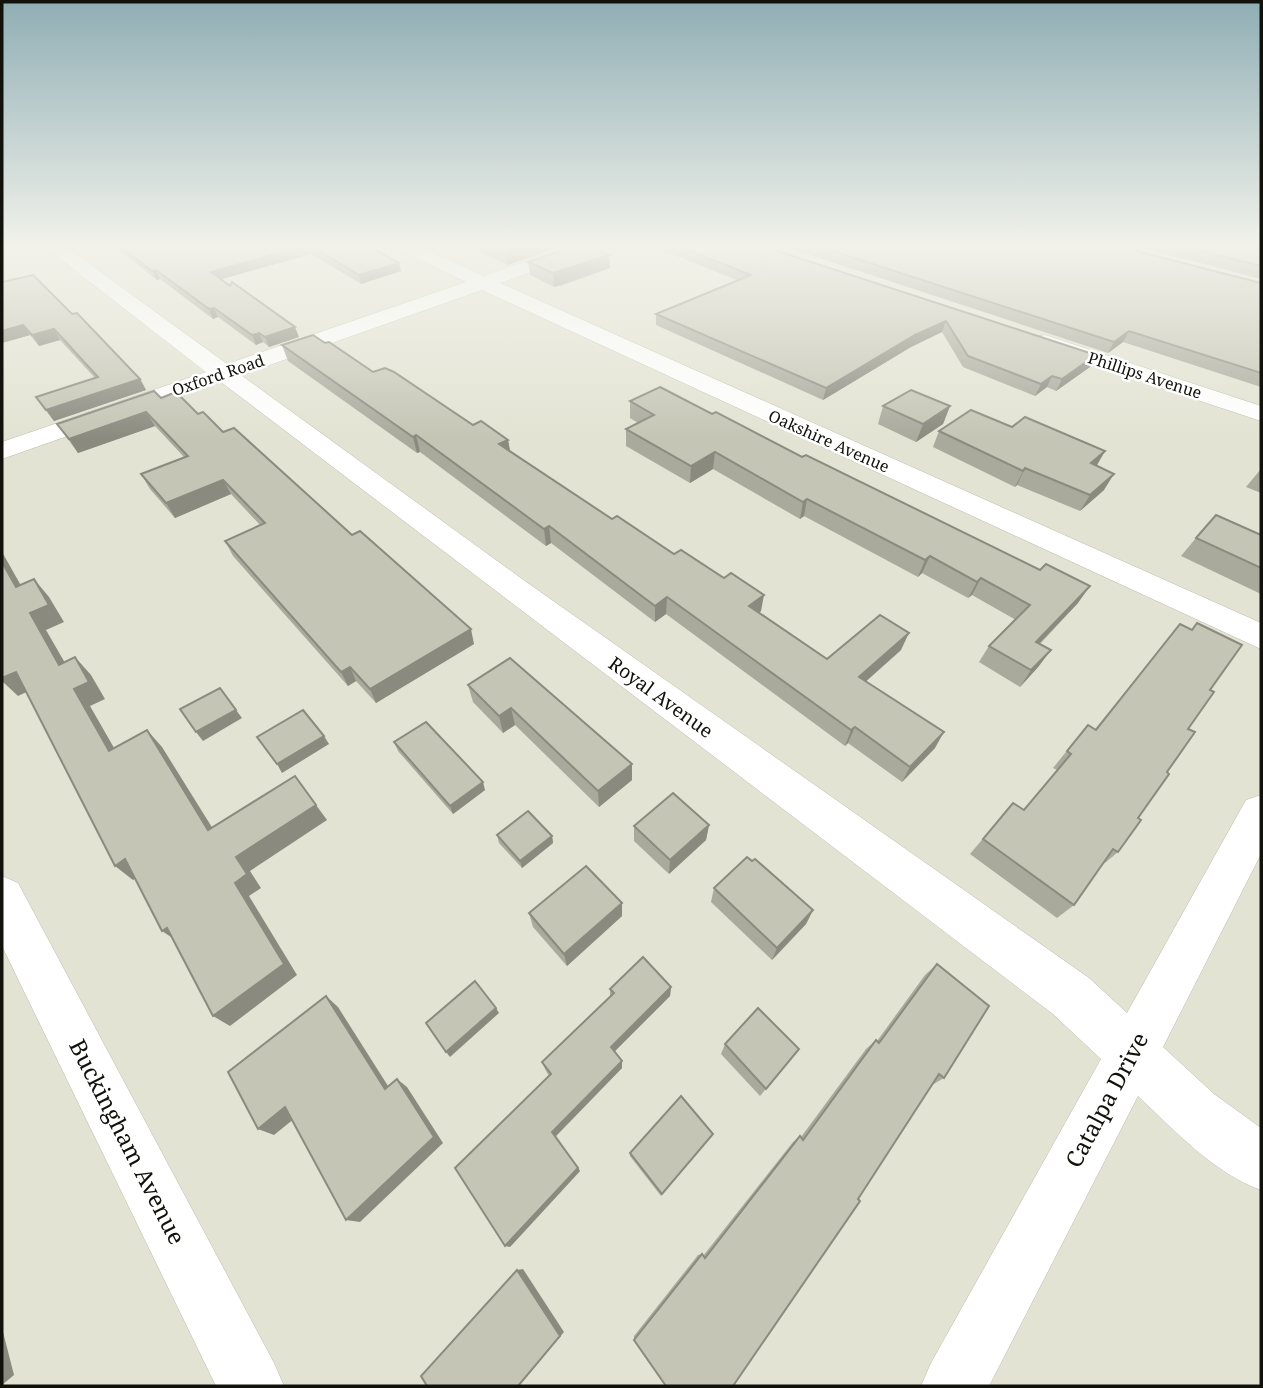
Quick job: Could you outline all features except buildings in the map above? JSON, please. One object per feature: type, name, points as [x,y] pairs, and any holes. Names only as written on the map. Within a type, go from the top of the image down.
[{"type":"street","name":"Royal Avenue","points":[[137,309],[1072,996],[1195,1113],[1261,1163]]},
{"type":"street","name":"Oxford Road","points":[[2,451],[410,309]]},
{"type":"street","name":"Oakshire Avenue","points":[[540,309],[1261,637]]},
{"type":"street","name":"Phillips Avenue","points":[[1025,335],[1261,414]]},
{"type":"street","name":"Catalpa Drive","points":[[954,1386],[1261,813]]},
{"type":"street","name":"Buckingham Avenue","points":[[2,898],[251,1386]]}]
